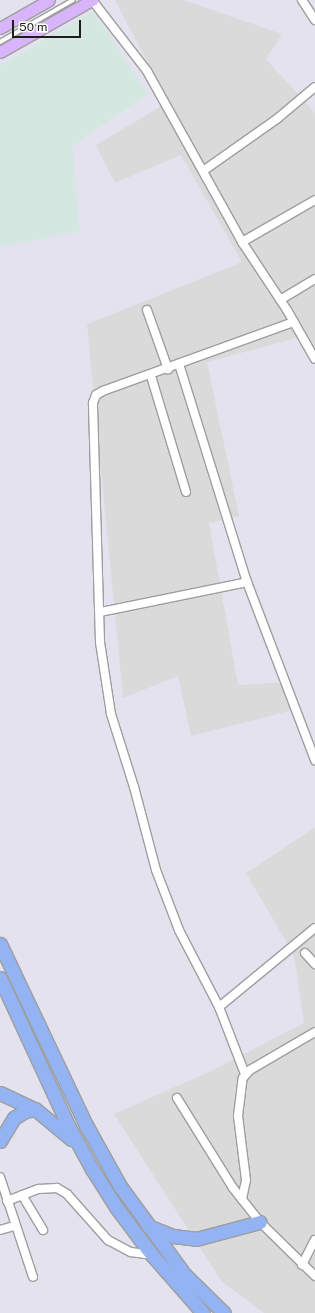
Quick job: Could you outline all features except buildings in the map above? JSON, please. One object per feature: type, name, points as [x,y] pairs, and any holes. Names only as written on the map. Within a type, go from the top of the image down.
[{"type":"highway","points":[[0,944],[86,1125],[120,1186],[147,1226],[185,1275],[224,1313]]},
{"type":"highway","points":[[0,978],[80,1148],[116,1207],[152,1255],[203,1313]]},
{"type":"highway","points":[[0,1093],[35,1109],[80,1148]]},
{"type":"highway","points":[[0,1141],[14,1118],[25,1111],[35,1109]]},
{"type":"highway","points":[[147,1226],[173,1236],[196,1239],[260,1222]]},
{"type":"main road","points":[[0,28],[49,0]]},
{"type":"main road","points":[[0,52],[92,0]]},
{"type":"street","points":[[92,0],[147,71],[242,242],[294,322],[315,359]]},
{"type":"street","points":[[302,0],[315,20]]},
{"type":"street","points":[[203,171],[278,118],[315,87]]},
{"type":"street","points":[[242,242],[315,200]]},
{"type":"street","points":[[280,300],[315,279]]},
{"type":"street","points":[[147,310],[168,369]]},
{"type":"street","points":[[245,1074],[219,1007],[178,930],[156,870],[105,689],[100,642],[94,398],[103,391],[151,376],[179,364],[294,322]]},
{"type":"street","points":[[179,364],[247,582],[315,760]]},
{"type":"street","points":[[151,376],[186,492]]},
{"type":"street","points":[[100,612],[247,582]]},
{"type":"street","points":[[219,1007],[315,928]]},
{"type":"street","points":[[305,954],[315,964]]},
{"type":"street","points":[[242,1199],[246,1180],[239,1109],[241,1082],[245,1074],[315,1032]]},
{"type":"street","points":[[177,1098],[233,1188],[260,1222],[302,1265],[315,1276]]},
{"type":"street","points":[[0,1177],[14,1226],[33,1277]]},
{"type":"street","points":[[7,1201],[45,1187],[62,1191],[108,1240],[131,1252],[152,1255]]},
{"type":"street","points":[[22,1195],[43,1230]]},
{"type":"street","points":[[0,1230],[14,1226]]},
{"type":"street","points":[[302,1265],[315,1240]]},
{"type":"lane","points":[[0,42],[73,0]]},
{"type":"lane","points":[[0,47],[82,0]]},
{"type":"shaded area","points":[[115,0],[183,0],[282,34],[266,59],[315,113],[315,359],[304,336],[207,362],[239,516],[209,523],[238,685],[291,682],[289,711],[191,736],[178,676],[123,698],[87,324],[242,262],[181,155],[115,183],[96,145],[168,102]]},
{"type":"shaded area","points":[[93,11],[148,94],[72,146],[80,231],[0,247],[0,66]]},
{"type":"shaded area","points":[[315,827],[315,1313],[264,1313],[222,1282],[114,1114],[211,1071],[304,1023],[294,955],[246,873]]}]
